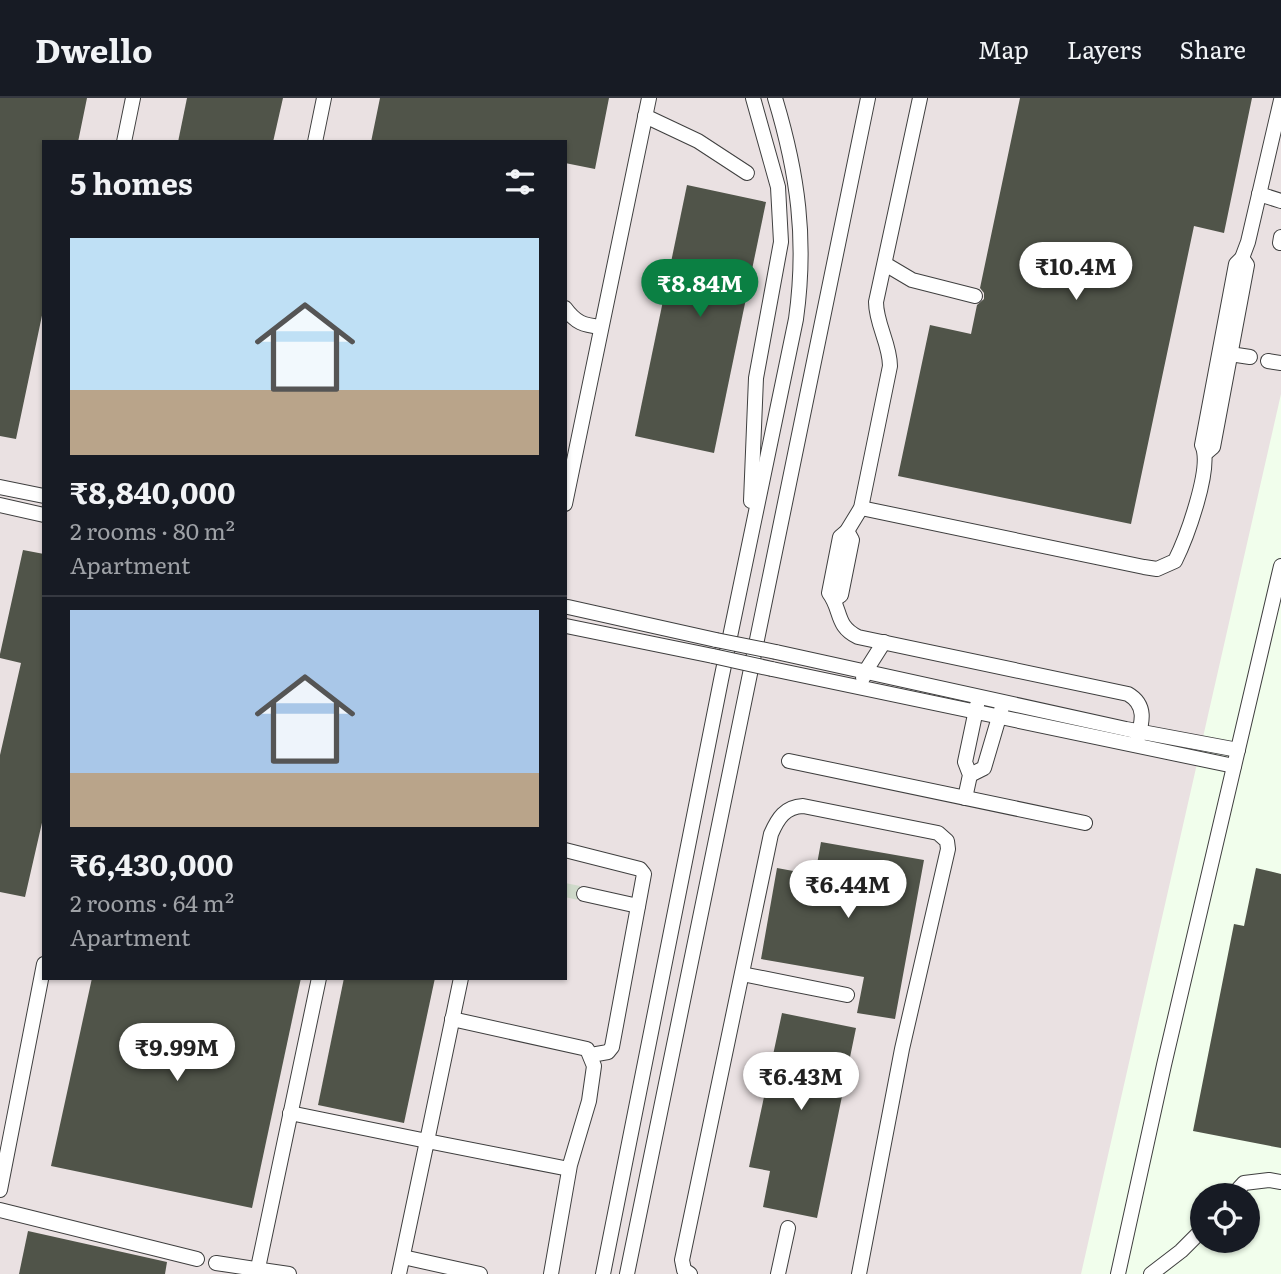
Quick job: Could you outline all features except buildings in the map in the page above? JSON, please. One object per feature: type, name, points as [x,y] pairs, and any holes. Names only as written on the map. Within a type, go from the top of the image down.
[{"type":"street","points":[[124,140],[134,98]]},
{"type":"street","points":[[315,140],[324,98]]},
{"type":"street","points":[[567,493],[649,98]]},
{"type":"street","points":[[751,534],[756,378],[781,242],[778,187],[753,98]]},
{"type":"street","points":[[603,1274],[796,319],[802,267],[797,181],[775,98]]},
{"type":"street","points":[[627,1274],[867,98]]},
{"type":"street","points":[[920,98],[876,312],[890,366],[861,508],[847,531],[840,537],[830,593],[841,623],[848,632],[1128,694],[1135,698],[1142,709],[1138,738]]},
{"type":"street","points":[[861,508],[1157,569],[1175,561],[1201,483],[1206,453],[1202,446],[1236,264],[1242,258],[1259,194],[1275,155],[1281,100]]},
{"type":"street","points":[[645,116],[698,141],[747,173]]},
{"type":"street","points":[[1259,194],[1281,201]]},
{"type":"street","points":[[1206,453],[1213,447],[1247,265],[1242,258]]},
{"type":"street","points":[[885,264],[912,280],[975,296]]},
{"type":"street","points":[[567,311],[574,321],[581,325],[601,327]]},
{"type":"street","points":[[1230,354],[1251,358]]},
{"type":"street","points":[[0,486],[42,496]]},
{"type":"street","points":[[0,505],[42,515]]},
{"type":"street","points":[[1118,1274],[1281,566]]},
{"type":"street","points":[[567,624],[567,605],[865,671],[977,704]]},
{"type":"street","points":[[567,626],[861,687],[1002,709],[1138,738],[1234,766]]},
{"type":"street","points":[[861,687],[865,671],[884,642]]},
{"type":"street","points":[[965,798],[970,775],[965,761],[977,704]]},
{"type":"street","points":[[970,775],[984,768],[1002,709]]},
{"type":"street","points":[[1138,738],[1238,750]]},
{"type":"street","points":[[789,761],[1085,823]]},
{"type":"street","points":[[686,1273],[682,1260],[771,834],[784,812],[793,806],[816,806],[938,833],[947,841],[947,858],[902,1049],[859,1274]]},
{"type":"street","points":[[567,851],[643,871],[612,1047],[608,1052],[591,1055]]},
{"type":"street","points":[[681,881],[707,886]]},
{"type":"street","points":[[584,894],[638,906]]},
{"type":"street","points":[[0,1190],[42,974]]},
{"type":"street","points":[[742,974],[847,995]]},
{"type":"street","points":[[258,1268],[319,980]]},
{"type":"street","points":[[399,1274],[461,980]]},
{"type":"street","points":[[452,1019],[587,1049],[591,1055],[594,1066],[589,1101],[569,1169],[551,1274]]},
{"type":"street","points":[[290,1113],[569,1169]]},
{"type":"street","points":[[1244,1183],[1269,1180],[1281,1182]]},
{"type":"street","points":[[0,1210],[197,1259]]},
{"type":"street","points":[[778,1274],[788,1228]]},
{"type":"street","points":[[611,1233],[635,1237]]},
{"type":"street","points":[[1151,1274],[1190,1242]]},
{"type":"street","points":[[403,1257],[480,1274]]},
{"type":"street","points":[[216,1263],[289,1274]]},
{"type":"shaded area","points":[[0,98],[1281,98],[1281,394],[1081,1274],[0,1274]]},
{"type":"tunnel","points":[[567,890],[584,894]]}]
